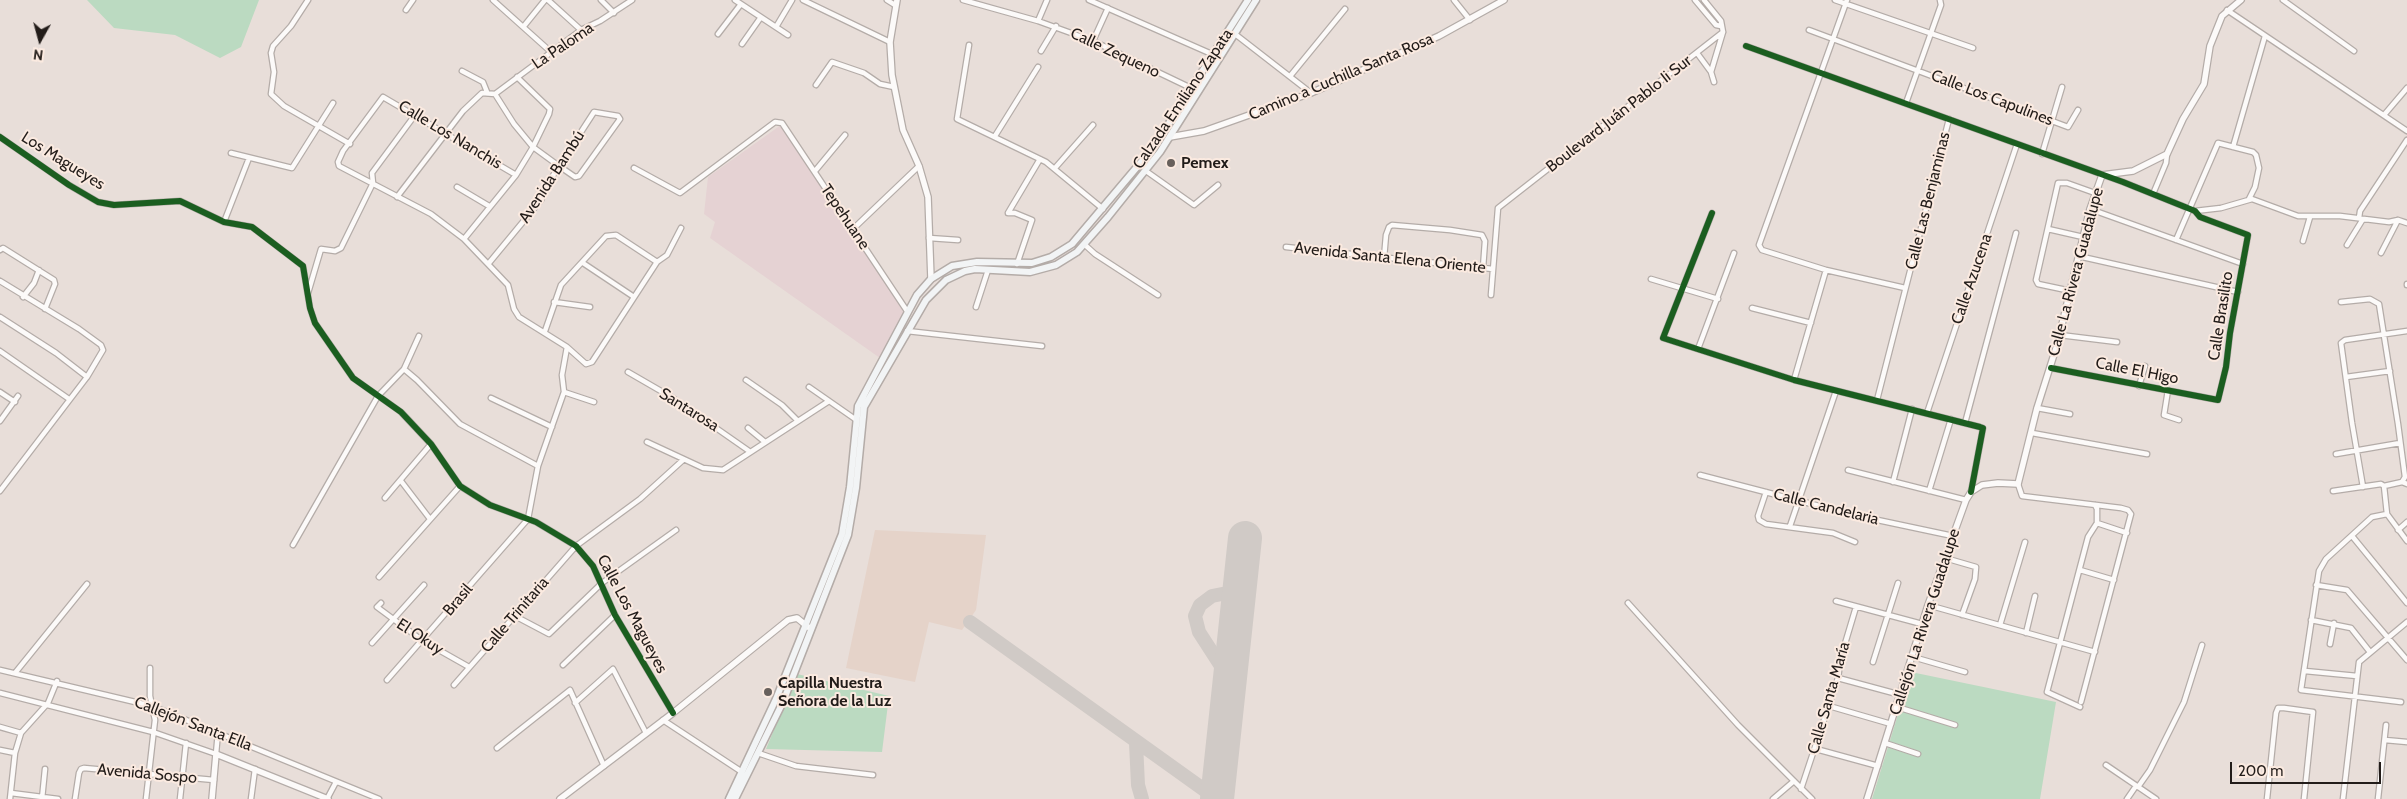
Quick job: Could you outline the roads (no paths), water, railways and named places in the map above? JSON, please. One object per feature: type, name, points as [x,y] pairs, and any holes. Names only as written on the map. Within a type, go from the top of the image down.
[{"type":"main road","name":"Calzada Emiliano Zapata","points":[[734,799],[783,702],[848,535],[856,488],[864,407],[906,331],[926,300],[946,280],[965,271],[1014,272],[1042,269],[1069,258],[1084,244],[1146,171],[1170,137],[1248,0]]},
{"type":"main road","name":"Calzada Emiliano Zapata","points":[[729,799],[776,699],[842,534],[850,487],[855,419],[858,406],[916,295],[931,279],[941,271],[952,266],[977,262],[1017,264],[1042,261],[1063,251],[1080,237],[1153,148],[1191,88],[1235,34],[1256,0]]},
{"type":"main road","points":[[941,271],[946,275],[946,280]]},
{"type":"street","points":[[308,0],[291,26],[273,46],[271,53],[274,72],[271,94],[284,106],[350,144],[343,151],[338,165],[431,214],[464,239],[508,285],[514,309],[519,317],[545,331],[586,364],[590,364],[657,262],[667,254],[681,228]]},
{"type":"street","points":[[406,10],[413,0]]},
{"type":"street","points":[[493,0],[552,52]]},
{"type":"street","points":[[524,26],[546,0],[581,30]]},
{"type":"street","points":[[602,0],[614,13]]},
{"type":"street","name":"La Paloma","points":[[495,94],[581,30],[614,13],[632,0]]},
{"type":"street","points":[[735,0],[788,35]]},
{"type":"street","points":[[776,27],[792,0]]},
{"type":"street","points":[[803,0],[890,42]]},
{"type":"street","points":[[887,0],[896,2],[890,42],[894,87],[903,130],[919,166],[928,197],[931,279]]},
{"type":"street","name":"Calle Zequeno","points":[[963,0],[977,2],[1056,26],[1093,41],[1191,88]]},
{"type":"street","points":[[1038,20],[1047,0]]},
{"type":"street","points":[[1089,0],[1216,57]]},
{"type":"street","points":[[1454,0],[1470,20]]},
{"type":"street","name":"Camino a Cuchilla Santa Rosa","points":[[1170,137],[1204,131],[1312,93],[1439,36],[1504,0]]},
{"type":"street","points":[[1695,0],[1716,25],[1721,26]]},
{"type":"street","points":[[1704,0],[1721,21],[1723,32],[1711,72]]},
{"type":"street","points":[[1835,0],[1846,2],[1973,48]]},
{"type":"street","points":[[2153,194],[2166,163],[2167,154],[2183,119],[2204,84],[2210,46],[2222,16],[2241,0]]},
{"type":"street","points":[[2283,0],[2354,51]]},
{"type":"street","points":[[1906,103],[1916,69],[1941,1]]},
{"type":"street","points":[[1846,2],[1759,245],[1762,250],[1826,270],[1906,285]]},
{"type":"street","points":[[718,34],[741,4]]},
{"type":"street","points":[[1093,41],[1108,8]]},
{"type":"street","points":[[1291,75],[1345,9]]},
{"type":"street","points":[[2227,10],[2407,131]]},
{"type":"street","points":[[742,44],[761,18]]},
{"type":"street","points":[[1041,51],[1056,26]]},
{"type":"street","name":"Calle Los Capulines","points":[[1810,30],[2068,127],[2078,110]]},
{"type":"street","name":"Boulevard Juán Pablo Ii Sur","points":[[1491,295],[1498,208],[1723,32]]},
{"type":"street","points":[[1235,34],[1291,75],[1312,93]]},
{"type":"street","points":[[2232,147],[2265,36]]},
{"type":"street","points":[[969,45],[958,119],[995,136],[1055,168],[1103,208]]},
{"type":"street","points":[[1746,46],[2102,175],[2195,211],[2221,208],[2249,199],[2289,214],[2310,217],[2361,218],[2389,222],[2398,220],[2407,223]]},
{"type":"street","points":[[1697,53],[1711,72],[1714,82]]},
{"type":"street","points":[[816,85],[832,62],[864,73],[880,84],[894,87]]},
{"type":"street","points":[[995,136],[1038,67]]},
{"type":"street","points":[[462,71],[483,82],[488,92]]},
{"type":"street","points":[[464,239],[516,175],[533,147],[550,112],[517,77]]},
{"type":"street","points":[[2042,154],[2062,86]]},
{"type":"street","points":[[2384,115],[2407,88]]},
{"type":"street","points":[[396,197],[462,110],[482,92],[495,94],[514,124],[533,147],[559,166]]},
{"type":"street","name":"Calle Los Nanchis","points":[[350,144],[383,98],[516,175]]},
{"type":"street","points":[[232,153],[292,168],[333,103]]},
{"type":"street","name":"Avenida Bambú","points":[[489,264],[541,200],[559,166],[594,112],[618,116],[620,119],[579,176],[575,177],[559,166]]},
{"type":"street","points":[[307,297],[321,249],[335,251],[341,248],[373,183],[372,173],[415,116]]},
{"type":"street","name":"Calle Las Benjaminas","points":[[1877,400],[1949,119]]},
{"type":"street","name":"Tepehuane","points":[[634,168],[680,193],[776,122],[782,123],[854,228],[907,311]]},
{"type":"street","points":[[1055,168],[1093,125]]},
{"type":"street","points":[[814,171],[845,135]]},
{"type":"street","name":"Los Magueyes","points":[[0,137],[69,185],[98,202],[114,205],[180,201],[224,222],[252,227],[303,266],[306,271],[307,297]]},
{"type":"street","points":[[2346,245],[2361,218],[2360,211],[2407,140]]},
{"type":"street","points":[[2176,240],[2188,208],[2218,143],[2253,152],[2258,160],[2258,176],[2249,199]]},
{"type":"street","name":"Calle Azucena","points":[[1927,413],[2017,144]]},
{"type":"street","points":[[2102,175],[2133,171],[2167,154]]},
{"type":"street","points":[[224,222],[249,158]]},
{"type":"street","points":[[1017,264],[1032,220],[1008,212],[1040,159]]},
{"type":"street","points":[[854,228],[919,166]]},
{"type":"street","points":[[1146,171],[1194,205],[1218,185]]},
{"type":"street","name":"Calle La Rivera Guadalupe","points":[[2018,484],[2037,408],[2060,335],[2090,209],[2102,175]]},
{"type":"street","points":[[2071,291],[2038,284],[2036,280],[2058,183],[2067,183],[2095,193]]},
{"type":"street","points":[[457,187],[489,206]]},
{"type":"street","points":[[2090,209],[2243,264]]},
{"type":"street","name":"Calle Brasilito","points":[[2195,211],[2200,217],[2248,235],[2230,333],[2226,367],[2218,400]]},
{"type":"street","points":[[1712,213],[1663,338],[1794,380],[1983,428],[1971,492]]},
{"type":"street","points":[[2303,241],[2310,217]]},
{"type":"street","points":[[2381,253],[2398,220]]},
{"type":"street","points":[[1384,258],[1388,227],[1409,226],[1482,234],[1485,241],[1483,268]]},
{"type":"street","points":[[2048,230],[2083,237]]},
{"type":"street","points":[[1965,423],[2016,233]]},
{"type":"street","points":[[545,331],[561,285],[583,264],[606,236],[616,235],[657,262]]},
{"type":"street","points":[[929,238],[958,240]]},
{"type":"street","points":[[1084,244],[1095,254],[1158,295]]},
{"type":"street","name":"Avenida Santa Elena Oriente","points":[[1286,247],[1494,269]]},
{"type":"street","points":[[0,250],[3,248],[39,270],[54,282],[45,309]]},
{"type":"street","points":[[1698,349],[1734,253]]},
{"type":"street","points":[[2078,256],[2238,292]]},
{"type":"street","points":[[583,264],[634,297]]},
{"type":"street","points":[[23,297],[34,283],[39,270]]},
{"type":"street","points":[[976,307],[988,270]]},
{"type":"street","points":[[1794,380],[1826,270]]},
{"type":"street","points":[[1651,279],[1718,299]]},
{"type":"street","points":[[0,282],[79,329],[103,347],[101,356],[87,378],[0,491]]},
{"type":"street","name":"Calle Los Magueyes","points":[[307,297],[316,323],[353,378],[400,412],[431,444],[460,486],[490,505],[528,519],[576,546],[593,566],[615,615],[672,713]]},
{"type":"street","points":[[2333,490],[2404,483],[2405,477],[2386,335],[2377,300],[2341,302]]},
{"type":"street","points":[[554,302],[590,307]]},
{"type":"street","points":[[1752,308],[1811,323]]},
{"type":"street","points":[[0,317],[56,353],[87,378]]},
{"type":"street","points":[[906,331],[1042,346]]},
{"type":"street","points":[[2364,487],[2357,452],[2342,341],[2407,331]]},
{"type":"street","points":[[2060,335],[2117,342]]},
{"type":"street","points":[[293,545],[378,396],[404,369],[419,336]]},
{"type":"street","points":[[528,519],[538,466],[564,392],[562,376],[567,347]]},
{"type":"street","points":[[0,351],[69,399]]},
{"type":"street","points":[[2139,386],[2145,366]]},
{"type":"street","name":"Calle El Higo","points":[[2051,368],[2218,400]]},
{"type":"street","points":[[404,369],[460,424],[538,466]]},
{"type":"street","points":[[2346,377],[2390,371]]},
{"type":"street","name":"Santarosa","points":[[628,372],[673,398],[750,451]]},
{"type":"street","points":[[746,380],[782,405],[798,421]]},
{"type":"street","points":[[809,387],[855,419]]},
{"type":"street","points":[[2168,390],[2164,416],[2179,420]]},
{"type":"street","points":[[1790,526],[1836,391]]},
{"type":"street","points":[[0,392],[15,402]]},
{"type":"street","points":[[564,392],[594,402]]},
{"type":"street","points":[[0,421],[18,396]]},
{"type":"street","points":[[491,398],[552,427]]},
{"type":"street","points":[[647,442],[703,468],[723,470],[829,401]]},
{"type":"street","points":[[2037,408],[2070,414]]},
{"type":"street","points":[[1893,482],[1912,409]]},
{"type":"street","points":[[1929,490],[1951,420]]},
{"type":"street","points":[[748,428],[765,442]]},
{"type":"street","points":[[2032,433],[2147,454]]},
{"type":"street","points":[[2336,454],[2357,452],[2400,443]]},
{"type":"street","points":[[385,498],[431,444]]},
{"type":"street","name":"Calle Trinitaria","points":[[454,685],[513,615],[576,546],[640,499],[683,460]]},
{"type":"street","points":[[1848,470],[1966,500]]},
{"type":"street","name":"Calle Candelaria","points":[[1700,475],[1953,536]]},
{"type":"street","points":[[401,481],[430,519]]},
{"type":"street","points":[[1971,492],[1982,485],[1998,483],[2018,484],[2022,496],[2095,505],[2128,510],[2131,514],[2081,704],[2047,692],[2088,536],[2097,523],[2097,509],[2095,505]]},
{"type":"street","points":[[2383,485],[2386,514],[2407,542]]},
{"type":"street","points":[[379,577],[460,486]]},
{"type":"street","points":[[1766,492],[1758,516],[1766,524],[1833,533],[1855,542]]},
{"type":"street","name":"Callejón La Rivera Guadalupe","points":[[1867,799],[1928,605],[1966,500],[1971,492]]},
{"type":"street","points":[[2386,514],[2372,517],[2326,559],[2319,571],[2311,620],[2306,671],[2301,690],[2401,702]]},
{"type":"street","name":"Brasil","points":[[387,680],[528,519]]},
{"type":"street","points":[[2398,530],[2407,522]]},
{"type":"street","points":[[2097,523],[2127,533]]},
{"type":"street","points":[[513,615],[549,634],[602,583],[676,530]]},
{"type":"street","points":[[2352,536],[2407,603]]},
{"type":"street","points":[[2000,625],[2025,542]]},
{"type":"street","points":[[1945,558],[1976,567],[1975,579],[1962,615]]},
{"type":"street","points":[[2080,570],[2114,580]]},
{"type":"street","points":[[1873,662],[1886,614],[1898,583]]},
{"type":"street","points":[[15,673],[87,584]]},
{"type":"street","points":[[372,643],[424,585]]},
{"type":"street","points":[[2316,585],[2347,590],[2407,660]]},
{"type":"street","points":[[2026,633],[2035,596]]},
{"type":"street","points":[[1836,601],[1922,624]]},
{"type":"street","name":"El Okuy","points":[[381,603],[378,607],[423,641],[469,666]]},
{"type":"street","points":[[1628,603],[1738,725],[1812,799]]},
{"type":"street","points":[[1928,605],[2082,650],[2095,652]]},
{"type":"street","name":"Calle Santa María","points":[[1801,789],[1816,749],[1838,678],[1841,657],[1856,607]]},
{"type":"street","points":[[563,665],[615,615]]},
{"type":"street","points":[[560,799],[672,713],[788,620],[797,618],[811,631]]},
{"type":"street","points":[[2311,620],[2334,623],[2351,628],[2370,652]]},
{"type":"street","points":[[2343,799],[2359,662],[2407,622]]},
{"type":"street","points":[[2330,644],[2334,623]]},
{"type":"street","points":[[2082,650],[2093,649],[2099,638]]},
{"type":"street","points":[[2127,799],[2150,770],[2184,702],[2202,645]]},
{"type":"street","points":[[1912,657],[1965,672]]},
{"type":"street","points":[[146,799],[155,720],[152,706],[150,668]]},
{"type":"street","points":[[575,703],[613,669],[646,733]]},
{"type":"street","name":"Callejón Santa Ella","points":[[0,670],[152,706],[379,799]]},
{"type":"street","points":[[2306,671],[2357,676]]},
{"type":"street","points":[[1838,678],[1901,695]]},
{"type":"street","points":[[57,682],[48,703],[21,733],[15,753],[10,796],[58,799]]},
{"type":"street","points":[[497,748],[570,690],[604,766]]},
{"type":"street","points":[[0,693],[48,703],[153,732],[216,754],[328,799],[336,782]]},
{"type":"street","points":[[1829,706],[1891,724]]},
{"type":"street","points":[[1897,707],[1954,726]]},
{"type":"street","points":[[2267,799],[2278,708],[2313,712],[2304,799]]},
{"type":"street","points":[[663,720],[742,772]]},
{"type":"street","points":[[2378,799],[2386,725]]},
{"type":"street","points":[[0,728],[21,733]]},
{"type":"street","points":[[212,799],[218,732]]},
{"type":"street","points":[[2385,740],[2407,742]]},
{"type":"street","points":[[180,799],[186,743]]},
{"type":"street","points":[[1885,743],[1918,754]]},
{"type":"street","points":[[1816,749],[1878,766]]},
{"type":"street","points":[[0,750],[15,753]]},
{"type":"street","points":[[758,753],[796,766],[873,775]]},
{"type":"street","points":[[2106,765],[2156,799]]},
{"type":"street","points":[[42,798],[45,769]]},
{"type":"street","points":[[251,799],[255,769]]},
{"type":"street","name":"Avenida Sospo","points":[[75,799],[81,770],[149,773],[214,780]]},
{"type":"street","points":[[1773,799],[1794,781]]},
{"type":"place","name":"Pemex","points":[[1171,163]]},
{"type":"place","name":"Capilla Nuestra Señora de la Luz","points":[[768,692]]}]
